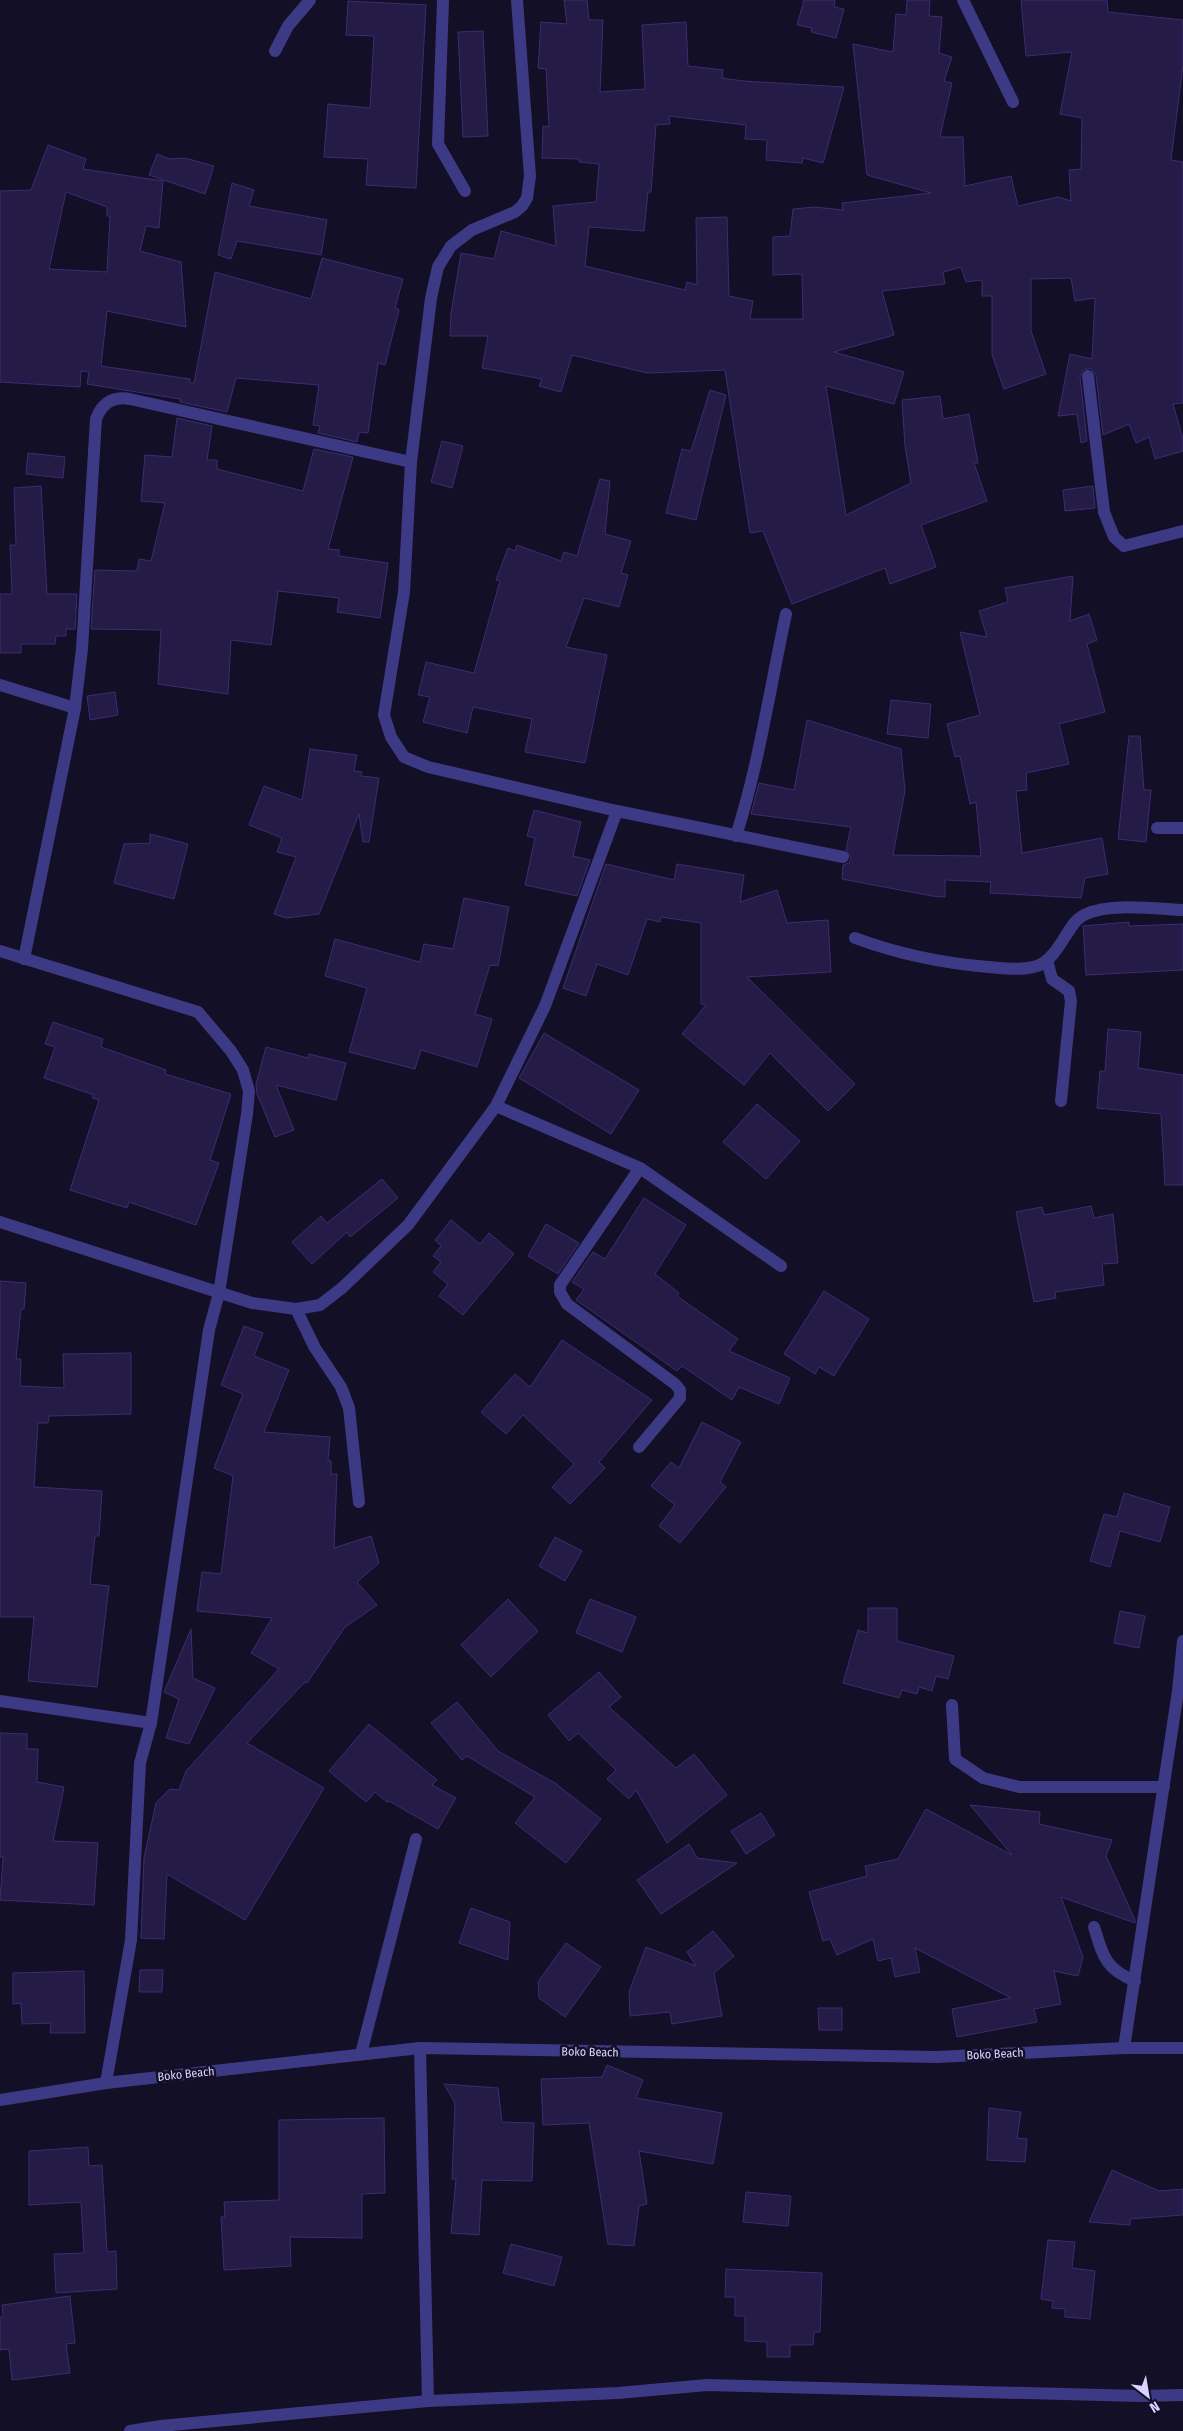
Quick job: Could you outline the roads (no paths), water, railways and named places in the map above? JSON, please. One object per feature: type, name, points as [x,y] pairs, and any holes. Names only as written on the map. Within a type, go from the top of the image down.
[{"type":"street","points":[[275,51],[288,26],[310,0]]},
{"type":"street","points":[[443,0],[438,144],[464,191]]},
{"type":"street","points":[[517,0],[530,176],[527,198],[515,212],[472,230],[452,246],[438,267],[431,298],[411,462],[404,592],[384,715],[391,737],[404,757],[428,768],[617,811],[843,857]]},
{"type":"street","points":[[963,0],[1013,102]]},
{"type":"street","points":[[1088,376],[1104,512],[1114,537],[1124,546],[1183,531]]},
{"type":"street","points":[[24,959],[75,708],[82,649],[96,419],[105,404],[113,399],[130,398],[411,462]]},
{"type":"street","points":[[736,836],[746,805],[786,614]]},
{"type":"street","points":[[0,686],[75,708]]},
{"type":"street","points":[[0,1222],[252,1303],[296,1309],[320,1305],[408,1225],[496,1106],[545,1006],[617,811]]},
{"type":"street","points":[[1157,828],[1183,828]]},
{"type":"street","points":[[855,938],[893,952],[950,964],[1008,969],[1036,966],[1047,960],[1077,920],[1091,911],[1157,908],[1183,910]]},
{"type":"street","points":[[0,951],[198,1012],[231,1050],[243,1070],[249,1092],[219,1293],[209,1330],[151,1722],[140,1763],[131,1940],[106,2083]]},
{"type":"street","points":[[1047,960],[1052,978],[1068,991],[1071,1000],[1061,1102]]},
{"type":"street","points":[[496,1106],[640,1168],[782,1266]]},
{"type":"street","points":[[639,1447],[680,1398],[680,1390],[675,1384],[567,1304],[560,1292],[560,1285],[640,1168]]},
{"type":"street","points":[[296,1309],[315,1348],[342,1387],[349,1408],[359,1502]]},
{"type":"street","points":[[1124,2048],[1164,1787],[1181,1691],[1183,1640]]},
{"type":"street","points":[[0,1701],[151,1722]]},
{"type":"street","points":[[952,1705],[954,1759],[983,1778],[1019,1787],[1164,1787]]},
{"type":"street","points":[[361,2054],[416,1839]]},
{"type":"street","points":[[1094,1928],[1104,1960],[1121,1975],[1135,1981]]},
{"type":"street","points":[[420,2048],[428,2401]]},
{"type":"street","name":"Boko Beach","points":[[0,2100],[106,2083],[420,2048],[938,2057],[1124,2048],[1183,2048]]},
{"type":"street","points":[[130,2431],[161,2426],[428,2401],[618,2393],[707,2385],[1132,2396],[1183,2395]]}]
